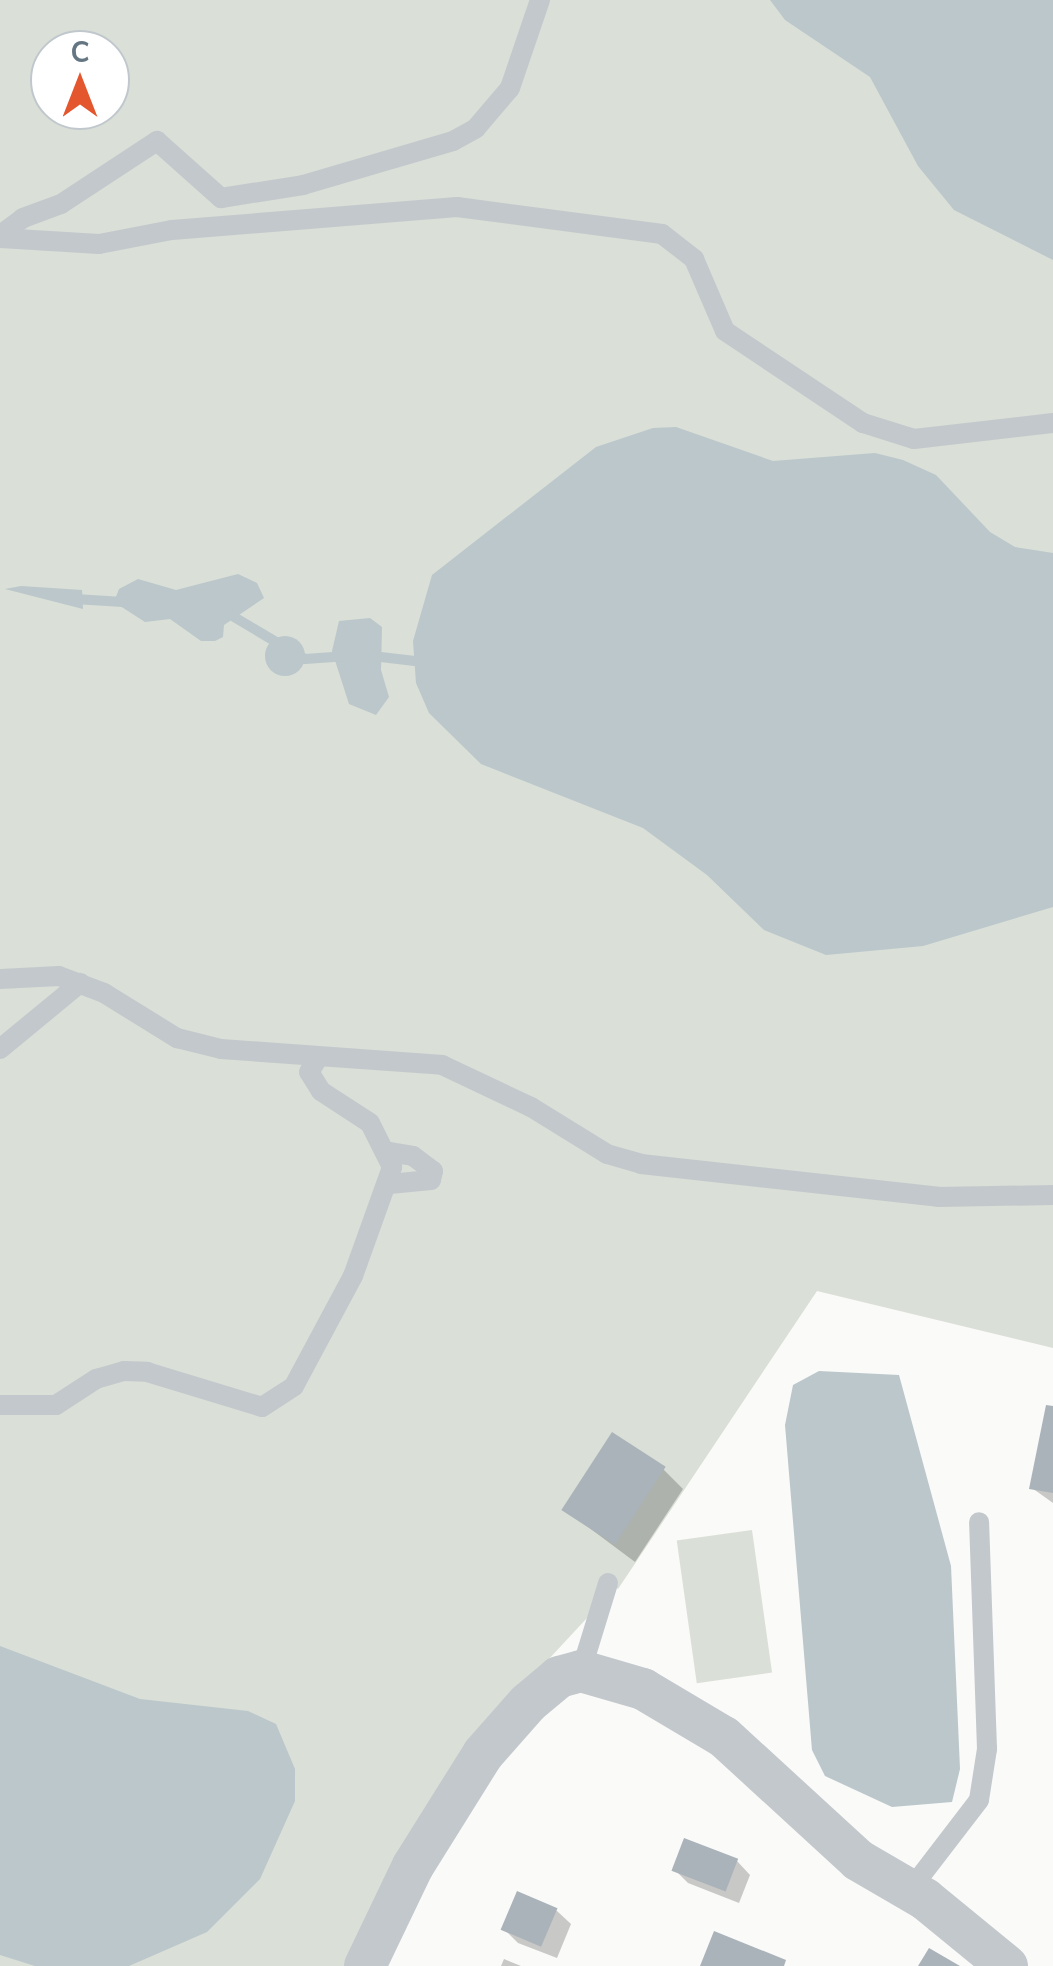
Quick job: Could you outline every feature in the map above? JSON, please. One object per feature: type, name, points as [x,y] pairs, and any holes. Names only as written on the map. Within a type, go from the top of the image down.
[{"type":"street","points":[[366,1966],[413,1866],[483,1754],[528,1703],[560,1677],[582,1672],[642,1689],[724,1737],[858,1860],[910,1890],[1007,1966]]},
{"type":"lane","points":[[0,236],[23,218],[61,204],[157,140],[221,198],[303,186],[453,140],[476,128],[510,88],[540,0]]},
{"type":"lane","points":[[0,236],[100,244],[200,227],[457,207],[662,234],[694,259],[726,331],[863,423],[914,439],[1053,422]]},
{"type":"lane","points":[[0,979],[32,972],[80,982],[178,1038],[318,1058],[442,1065],[532,1107],[608,1154],[640,1164],[938,1197],[1053,1196]]},
{"type":"lane","points":[[0,1049],[80,982]]},
{"type":"lane","points":[[0,1404],[56,1405],[96,1379],[124,1371],[147,1372],[262,1407],[277,1402],[294,1386],[353,1276],[378,1198],[388,1184],[388,1152],[370,1124],[321,1091],[309,1072],[318,1058]]},
{"type":"lane","points":[[388,1152],[413,1156],[433,1171],[432,1180],[415,1185],[388,1184]]},
{"type":"lane","points":[[910,1890],[979,1800],[986,1748],[979,1522]]},
{"type":"lane","points":[[582,1672],[608,1583]]},
{"type":"shaded area","points":[[0,0],[1053,0],[1053,1348],[817,1291],[618,1589],[603,1579],[587,1618],[467,1747],[347,1966],[0,1966]]},
{"type":"shaded area","points":[[770,0],[1053,0],[1053,260],[954,210],[918,166],[870,77],[785,20]]},
{"type":"shaded area","points":[[676,427],[773,461],[875,453],[903,460],[936,475],[990,532],[1015,547],[1053,553],[1053,907],[923,946],[826,955],[764,930],[707,875],[643,828],[481,764],[429,713],[416,683],[413,641],[432,575],[596,447],[653,428]]},
{"type":"shaded area","points":[[238,574],[257,583],[264,598],[224,625],[223,637],[215,641],[201,641],[170,619],[145,622],[114,602],[119,589],[138,579],[176,590]]},
{"type":"shaded area","points":[[21,586],[82,590],[83,609],[5,589]]},
{"type":"shaded area","points":[[370,618],[382,627],[381,670],[389,697],[376,715],[349,704],[332,651],[339,621]]},
{"type":"shaded area","points":[[285,636],[299,642],[305,656],[299,670],[285,676],[271,670],[265,656],[271,642]]},
{"type":"shaded area","points":[[819,1371],[899,1375],[951,1566],[960,1769],[952,1802],[892,1807],[825,1776],[812,1750],[785,1425],[793,1385]]},
{"type":"shaded area","points":[[752,1530],[772,1673],[697,1683],[677,1541]]},
{"type":"shaded area","points":[[0,1646],[140,1699],[248,1711],[276,1724],[295,1769],[295,1801],[260,1879],[207,1932],[129,1966],[35,1966],[0,1955]]},
{"type":"building","points":[[1046,1405],[1053,1406],[1053,1493],[1029,1489]]},
{"type":"building","points":[[612,1432],[666,1467],[615,1545],[561,1510]]},
{"type":"building","points":[[684,1838],[738,1859],[726,1891],[671,1871]]},
{"type":"building","points":[[517,1891],[558,1908],[541,1947],[501,1930]]},
{"type":"building","points":[[714,1931],[786,1960],[784,1966],[700,1966]]},
{"type":"building","points":[[929,1948],[960,1966],[918,1966]]},
{"type":"waterway","points":[[75,599],[123,602]]},
{"type":"waterway","points":[[224,611],[305,659],[348,656]]},
{"type":"waterway","points":[[372,656],[415,661]]}]
